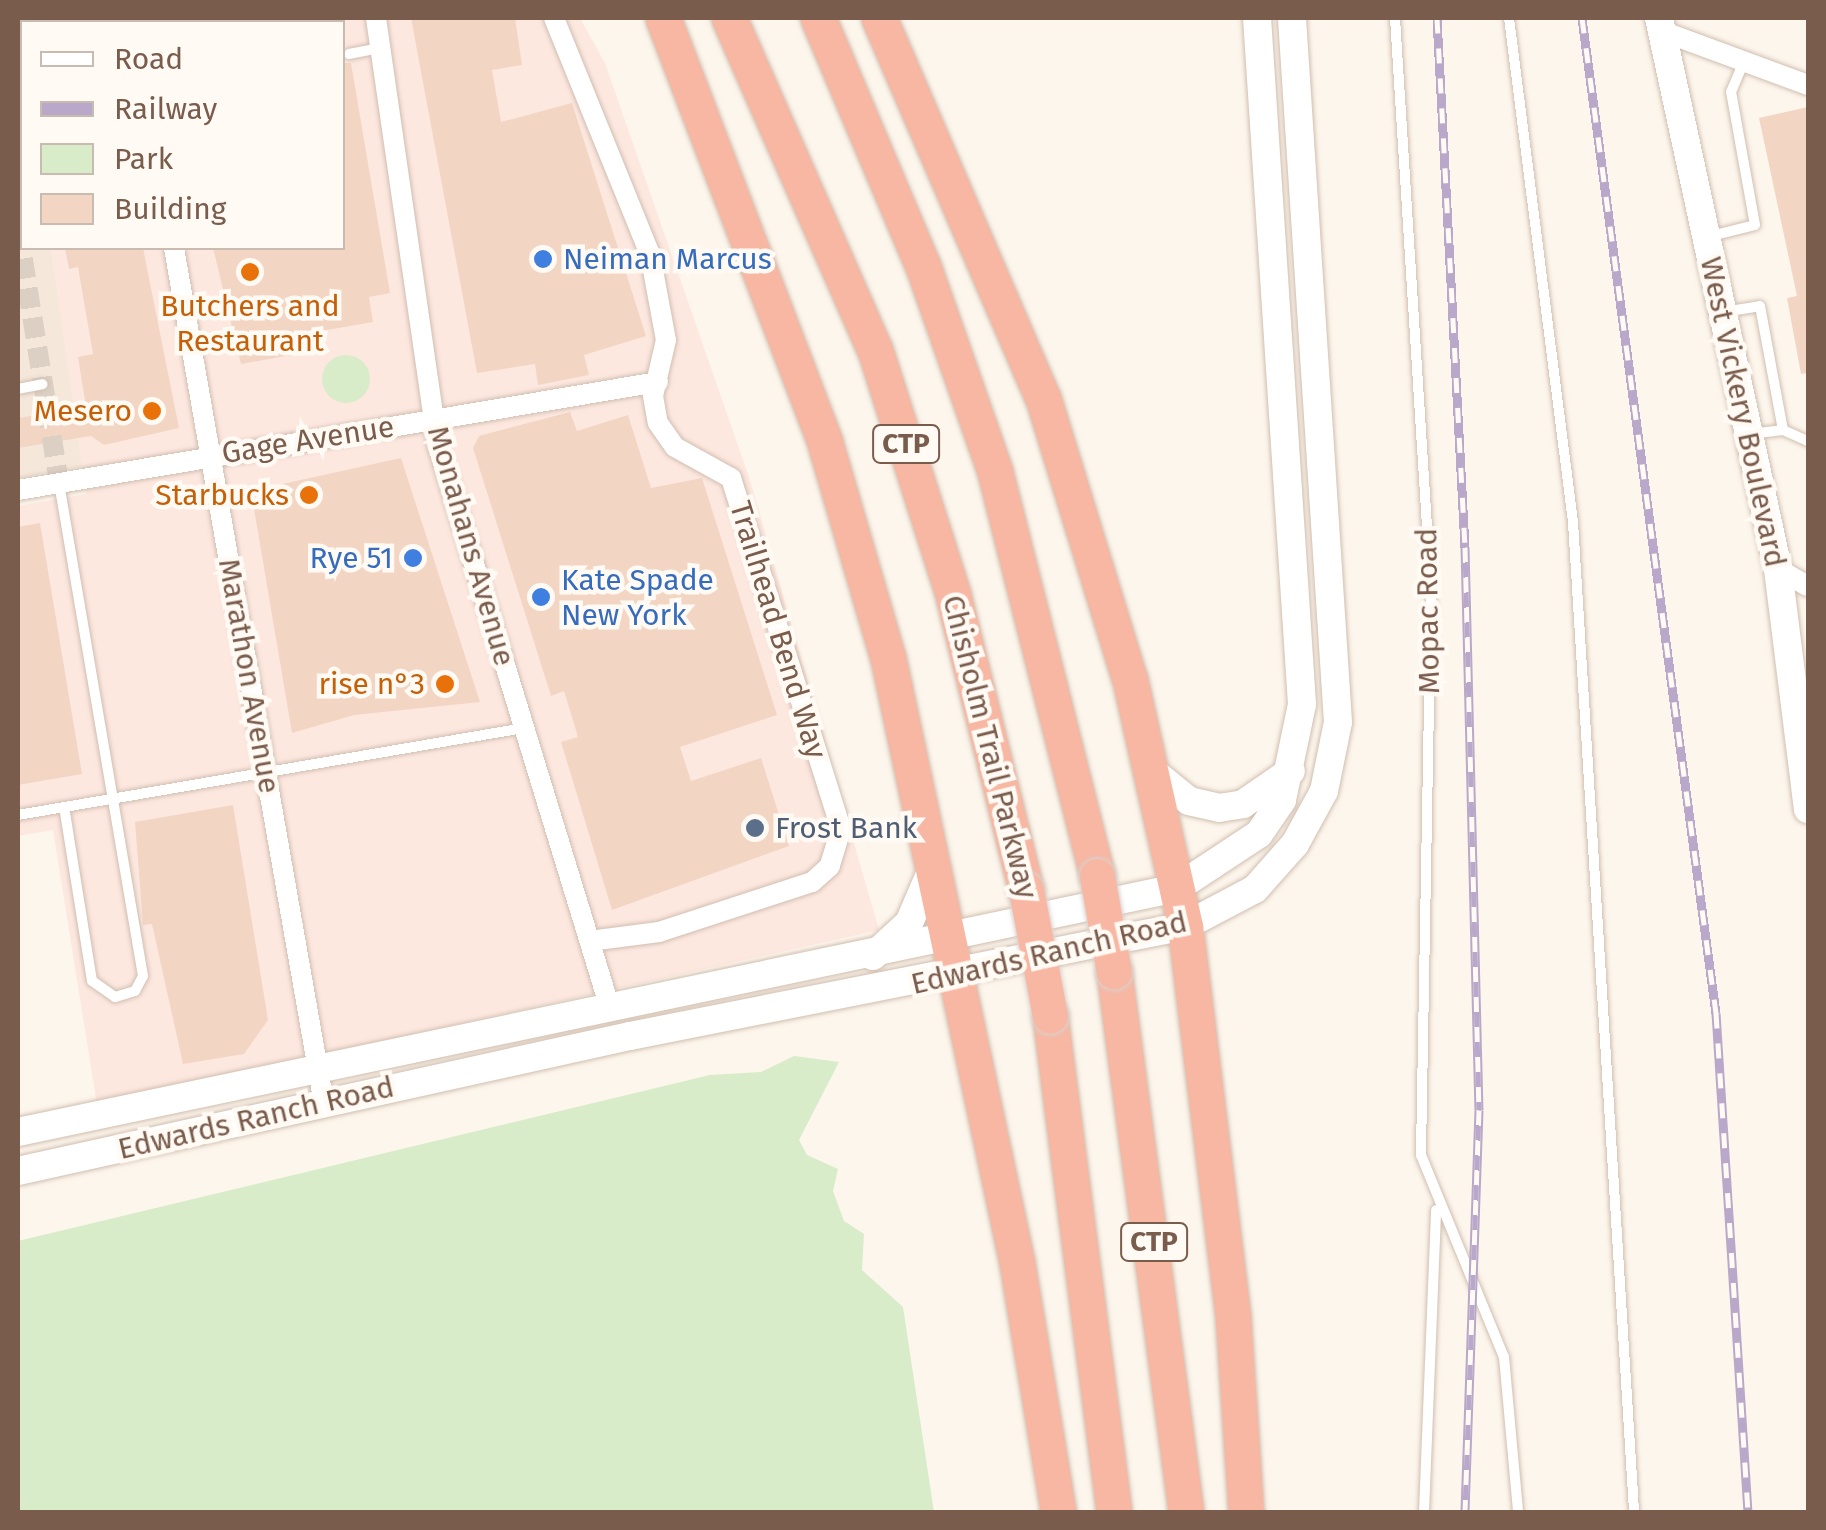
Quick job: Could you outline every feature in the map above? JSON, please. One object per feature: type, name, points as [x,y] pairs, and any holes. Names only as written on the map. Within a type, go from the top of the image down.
[{"type":"highway","points":[[663,18],[839,486],[936,860],[1058,1512]]},
{"type":"highway","name":"Chisholm Trail Parkway","points":[[729,18],[875,350],[954,595],[1026,890],[1050,1016],[1114,1512]]},
{"type":"highway","name":"CTP","points":[[818,18],[923,266],[996,472],[1097,876],[1114,972],[1186,1512]]},
{"type":"highway","points":[[879,18],[1043,398],[1152,771],[1185,926],[1236,1347],[1246,1512]]},
{"type":"street","name":"Monahans Avenue","points":[[376,18],[433,420],[610,1005]]},
{"type":"street","name":"Trailhead Bend Way","points":[[554,18],[650,254],[666,340],[653,407],[667,439],[731,478],[839,847],[812,882],[659,932],[590,941]]},
{"type":"street","name":"Edwards Ranch Road","points":[[18,1132],[610,1005],[733,987],[868,959],[1177,888],[1259,834],[1292,770],[1302,704],[1257,18]]},
{"type":"street","name":"Edwards Ranch Road","points":[[18,1171],[523,1058],[958,976],[1185,926],[1255,889],[1295,844],[1324,791],[1338,722],[1292,18]]},
{"type":"street","points":[[1660,24],[1808,85]]},
{"type":"street","name":"West Vickery Boulevard","points":[[1660,24],[1778,570],[1799,684],[1808,809]]},
{"type":"street","name":"Marathon Avenue","points":[[174,250],[324,1104]]},
{"type":"street","name":"Gage Avenue","points":[[18,490],[658,382]]},
{"type":"street","points":[[1778,570],[1808,586]]},
{"type":"street","points":[[1152,771],[1189,801],[1219,808],[1243,804],[1292,770]]},
{"type":"street","points":[[868,959],[909,924],[936,860]]},
{"type":"street","points":[[630,1036],[641,1022],[733,987]]},
{"type":"street","points":[[523,1058],[592,1032],[610,1005]]},
{"type":"lane","name":"Mopac Road","points":[[1395,18],[1431,591],[1420,1129],[1436,1204],[1504,1357],[1518,1512]]},
{"type":"lane","points":[[1509,18],[1573,522],[1634,1512]]},
{"type":"lane","points":[[349,54],[381,48]]},
{"type":"lane","points":[[1706,237],[1755,226],[1731,92],[1744,61]]},
{"type":"lane","points":[[1722,312],[1760,306],[1783,430]]},
{"type":"lane","points":[[18,389],[43,384]]},
{"type":"lane","points":[[1749,434],[1783,430],[1808,441]]},
{"type":"lane","points":[[59,482],[142,976],[134,990],[115,996],[92,981],[64,807]]},
{"type":"lane","points":[[18,815],[524,728]]},
{"type":"lane","name":"Mopac Road","points":[[1424,1512],[1436,1204]]},
{"type":"shaded area","points":[[18,18],[580,18],[605,63],[750,480],[879,930],[97,1105],[53,830],[18,836],[18,506],[86,494],[51,250],[345,250],[345,20],[20,20],[20,44]]},
{"type":"shaded area","points":[[18,39],[20,250],[51,250],[86,466],[18,478]]},
{"type":"green space","points":[[346,355],[363,362],[370,379],[363,396],[346,403],[329,396],[322,379],[329,362]]},
{"type":"green space","points":[[794,1056],[839,1062],[799,1140],[807,1155],[838,1169],[833,1191],[844,1221],[864,1234],[862,1270],[903,1307],[934,1512],[18,1512],[18,1241],[710,1075],[761,1072]]},
{"type":"building","points":[[411,18],[515,18],[522,65],[492,70],[501,122],[572,103],[646,336],[584,355],[589,375],[538,385],[535,364],[477,373]]},
{"type":"building","points":[[345,63],[351,63],[390,293],[369,297],[373,322],[287,337],[291,355],[241,364],[213,250],[345,250]]},
{"type":"building","points":[[1808,107],[1808,373],[1801,374],[1787,298],[1797,296],[1759,118]]},
{"type":"building","points":[[65,250],[143,250],[179,428],[104,445],[91,436],[18,448],[18,418],[86,407],[78,357],[93,354],[78,267],[69,269]]},
{"type":"building","points":[[570,412],[577,431],[628,415],[651,488],[702,478],[777,715],[680,747],[691,781],[761,758],[789,846],[612,910],[561,742],[578,737],[564,691],[551,696],[473,448],[479,436]]},
{"type":"building","points":[[401,458],[480,702],[354,715],[292,733],[251,491]]},
{"type":"building","points":[[40,523],[82,774],[18,785],[18,527]]},
{"type":"building","points":[[233,805],[268,1020],[244,1054],[183,1064],[152,924],[143,925],[135,822]]},
{"type":"tunnel","points":[[18,229],[20,241]]},
{"type":"tunnel","points":[[21,250],[59,482]]},
{"type":"railway","points":[[1437,18],[1465,547],[1479,1110],[1465,1512]]},
{"type":"railway","points":[[1582,18],[1716,1013],[1748,1512]]},
{"type":"place","name":"Neiman Marcus","points":[[543,259]]},
{"type":"place","name":"Butchers and Restaurant","points":[[250,272]]},
{"type":"place","name":"Mesero","points":[[152,411]]},
{"type":"place","name":"Starbucks","points":[[309,495]]},
{"type":"place","name":"Rye 51","points":[[413,558]]},
{"type":"place","name":"Kate Spade New York","points":[[541,597]]},
{"type":"place","name":"rise n°3","points":[[445,684]]},
{"type":"place","name":"Frost Bank","points":[[755,828]]}]
